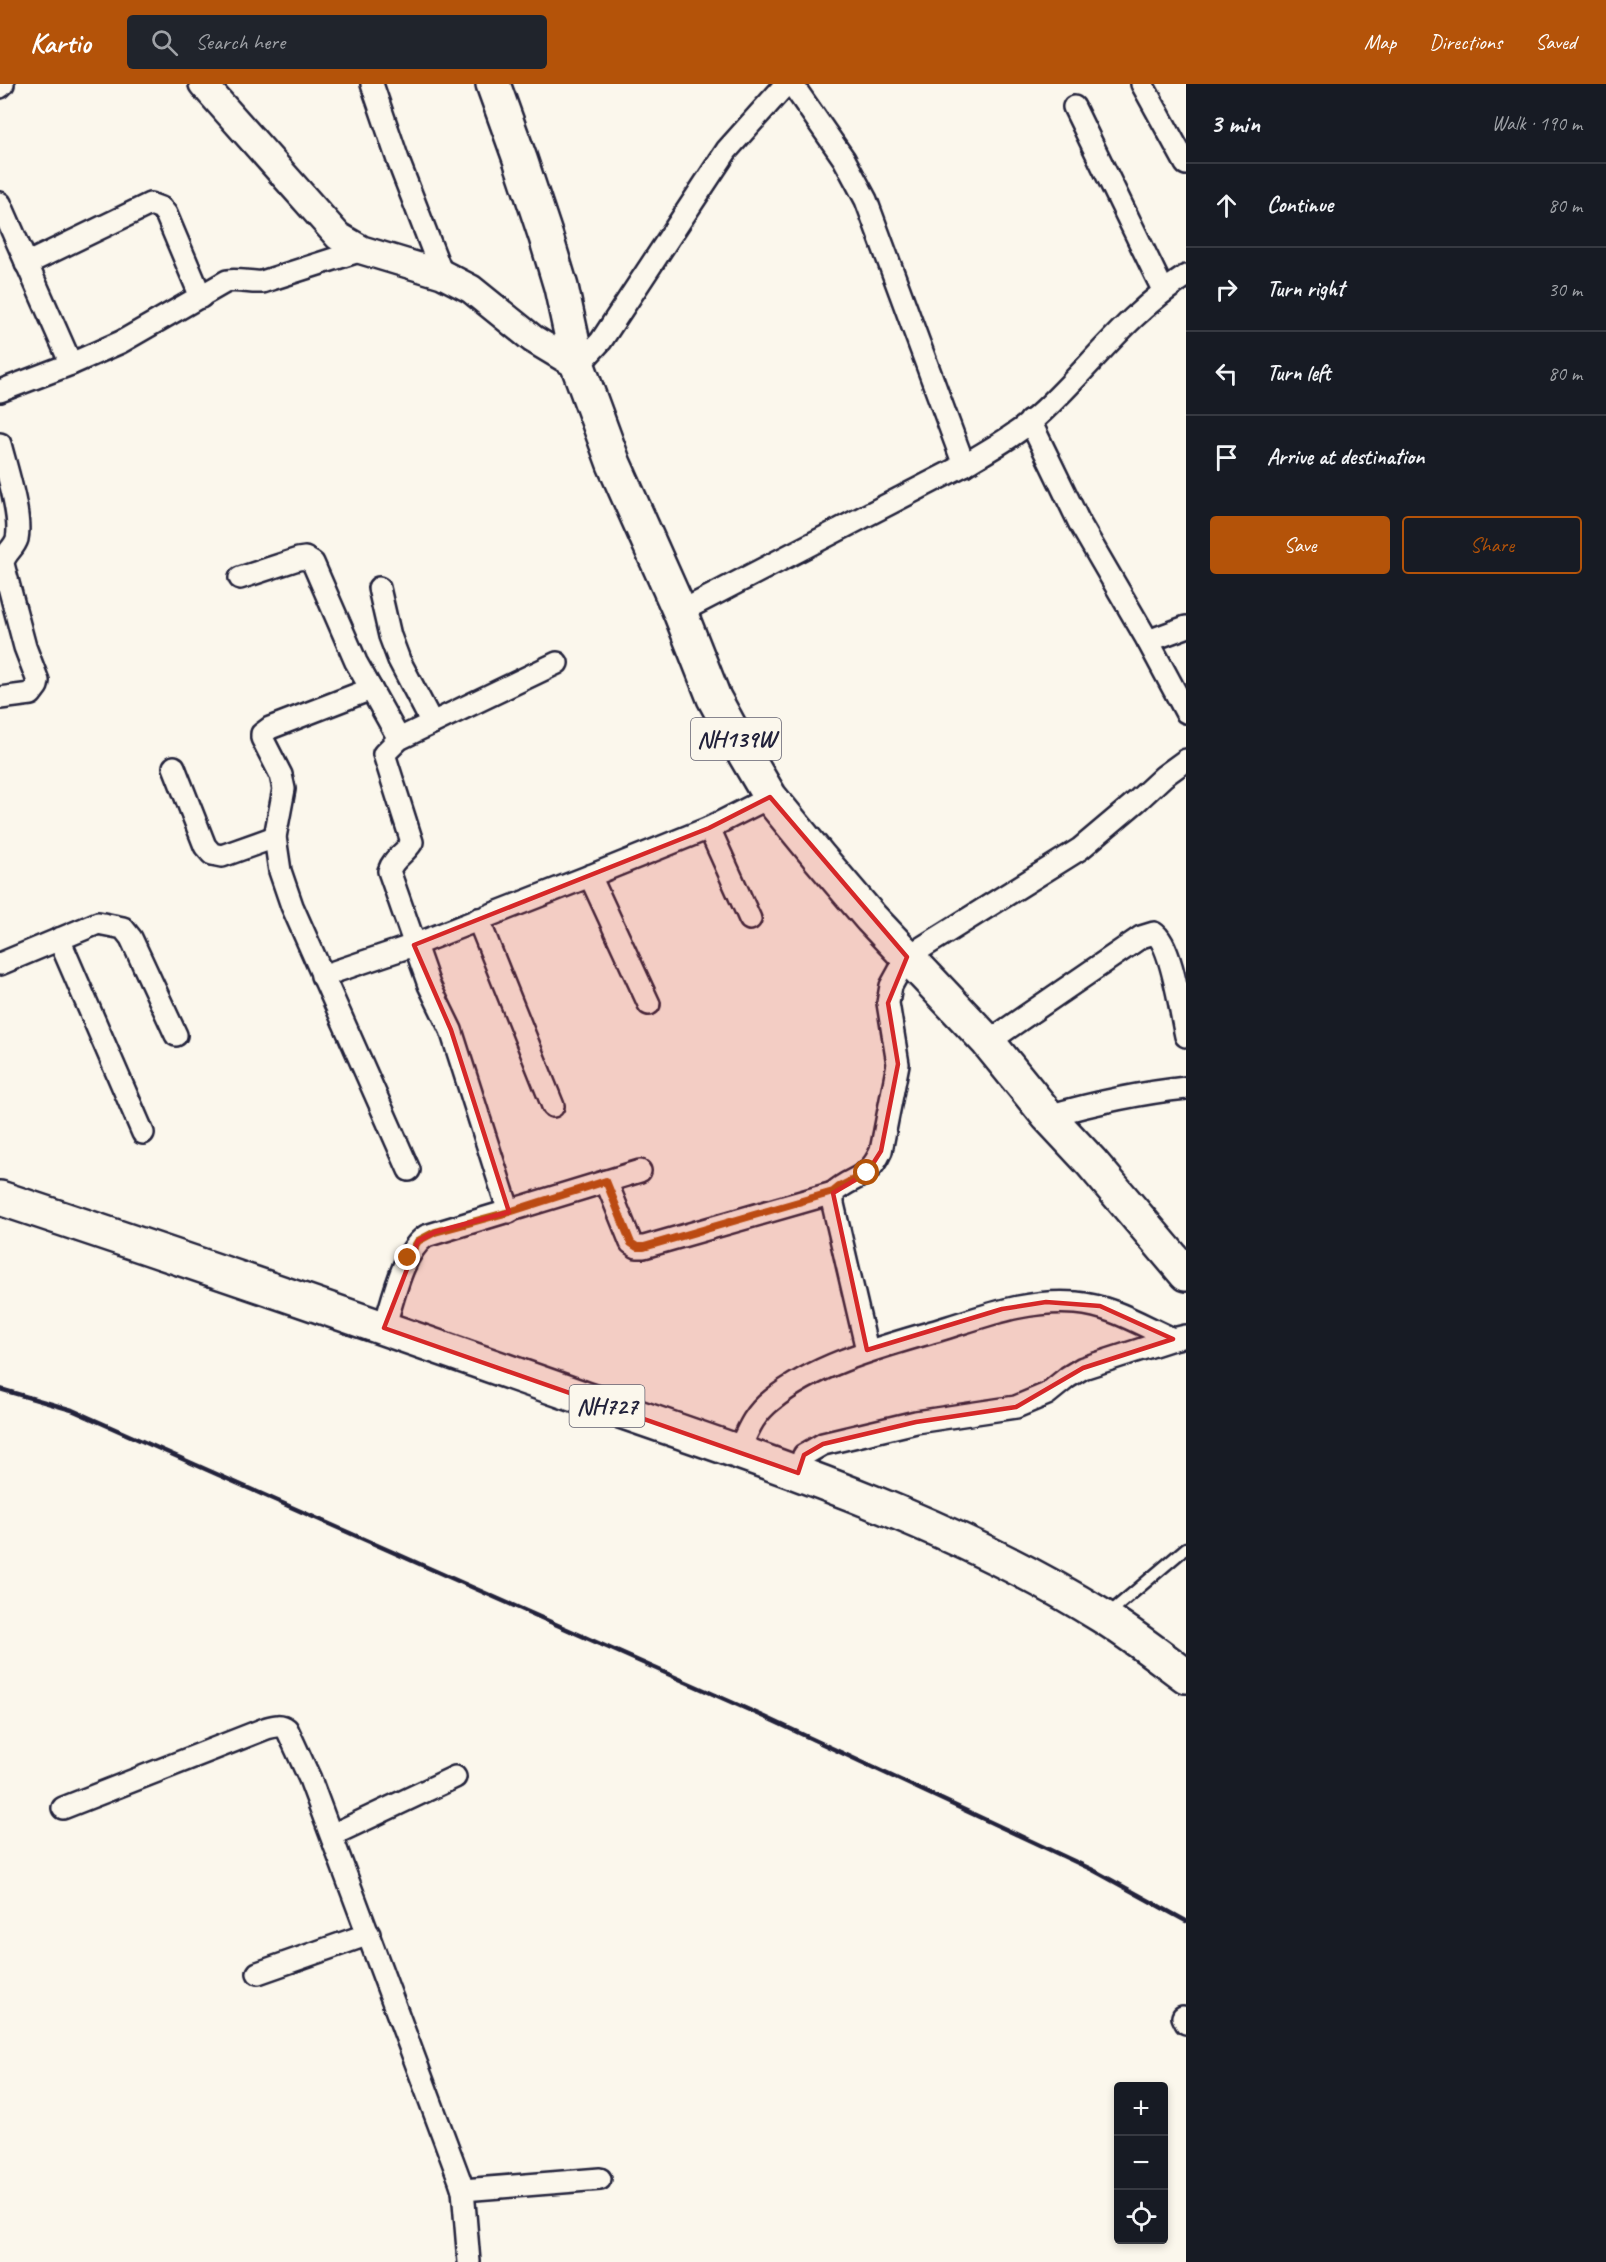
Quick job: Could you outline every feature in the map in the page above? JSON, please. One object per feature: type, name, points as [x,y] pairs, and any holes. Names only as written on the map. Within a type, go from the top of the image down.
[{"type":"highway","name":"NH139W","points":[[493,84],[552,257],[578,366],[614,464],[680,612],[714,698],[770,797],[907,957],[988,1042],[1048,1116],[1091,1162],[1186,1274]]},
{"type":"highway","name":"NH727","points":[[0,1198],[384,1328],[798,1473],[928,1525],[994,1556],[1105,1617],[1186,1676]]},
{"type":"street","points":[[203,84],[338,236],[362,250],[442,274],[471,289],[533,339],[578,366],[601,341],[727,150],[786,84]]},
{"type":"street","points":[[372,84],[399,163],[442,274]]},
{"type":"street","points":[[765,107],[766,84]]},
{"type":"street","points":[[792,84],[844,159],[866,200],[964,465]]},
{"type":"street","points":[[1142,84],[1186,164]]},
{"type":"street","points":[[1074,107],[1163,290]]},
{"type":"street","points":[[0,203],[71,364]]},
{"type":"street","points":[[26,264],[150,204],[161,208],[166,214],[201,297]]},
{"type":"street","points":[[0,391],[121,342],[227,281],[236,279],[249,283],[262,282],[362,250]]},
{"type":"street","points":[[680,612],[964,465],[1006,439],[1042,412],[1125,324],[1163,290],[1186,276]]},
{"type":"street","points":[[1030,421],[1080,524],[1186,711]]},
{"type":"street","points":[[0,444],[17,519],[16,542],[6,554],[3,564],[25,647],[38,681],[31,694],[0,698]]},
{"type":"street","points":[[240,578],[298,559],[305,558],[314,563],[356,662],[399,739]]},
{"type":"street","points":[[379,588],[390,636],[399,660],[432,723]]},
{"type":"street","points":[[1148,641],[1186,627]]},
{"type":"street","points":[[509,1212],[451,1030],[434,998],[389,871],[393,861],[409,848],[412,842],[384,760],[384,754],[399,739],[557,663]]},
{"type":"street","points":[[371,689],[270,728],[262,734],[263,744],[281,775],[284,789],[275,837],[280,871],[292,906],[322,976],[409,1170]]},
{"type":"street","points":[[606,1181],[631,1243],[637,1247],[644,1247],[833,1192],[867,1173],[875,1164],[881,1151],[898,1064],[888,1003],[891,986],[907,957],[1080,849],[1158,781],[1186,760]]},
{"type":"street","points":[[174,767],[205,846],[212,854],[222,856],[275,837]]},
{"type":"street","points":[[322,976],[414,945],[590,876],[709,828],[770,797]]},
{"type":"street","points":[[709,828],[750,919]]},
{"type":"street","points":[[590,876],[649,1004]]},
{"type":"street","points":[[478,919],[553,1106]]},
{"type":"street","points":[[0,964],[98,923],[123,928],[131,938],[176,1035]]},
{"type":"street","points":[[988,1042],[1141,937],[1154,933],[1160,936],[1172,969],[1186,1036]]},
{"type":"street","points":[[59,939],[143,1133]]},
{"type":"street","points":[[1048,1116],[1101,1101],[1186,1088]]},
{"type":"street","points":[[384,1328],[408,1258],[418,1241],[435,1232],[509,1212],[640,1171]]},
{"type":"street","points":[[833,1192],[832,1204],[867,1350]]},
{"type":"street","points":[[738,1452],[752,1419],[772,1400],[797,1383],[867,1350],[1002,1309],[1046,1302],[1100,1306],[1180,1338]]},
{"type":"street","points":[[798,1473],[804,1455],[822,1444],[916,1422],[1017,1407],[1047,1394],[1083,1368],[1180,1338]]},
{"type":"street","points":[[63,1808],[267,1728],[283,1726],[292,1736],[332,1835],[463,2190],[469,2262]]},
{"type":"street","points":[[332,1835],[454,1777]]},
{"type":"street","points":[[258,1972],[369,1934]]},
{"type":"street","points":[[463,2190],[600,2179]]},
{"type":"lane","points":[[1105,1617],[1186,1548]]},
{"type":"highlighted area","points":[[770,797],[907,957],[888,1003],[898,1064],[881,1151],[867,1173],[833,1193],[867,1350],[1002,1309],[1046,1302],[1100,1306],[1173,1339],[1083,1368],[1016,1407],[916,1422],[823,1444],[804,1455],[798,1473],[384,1328],[418,1241],[435,1232],[509,1212],[451,1030],[414,945],[709,828]]},
{"type":"railway","points":[[0,1389],[72,1410],[765,1717],[1093,1870],[1186,1921]]},
{"type":"route","points":[[408,1258],[418,1241],[435,1232],[509,1212],[606,1181],[631,1243],[637,1247],[644,1247],[833,1192],[867,1173]]}]
